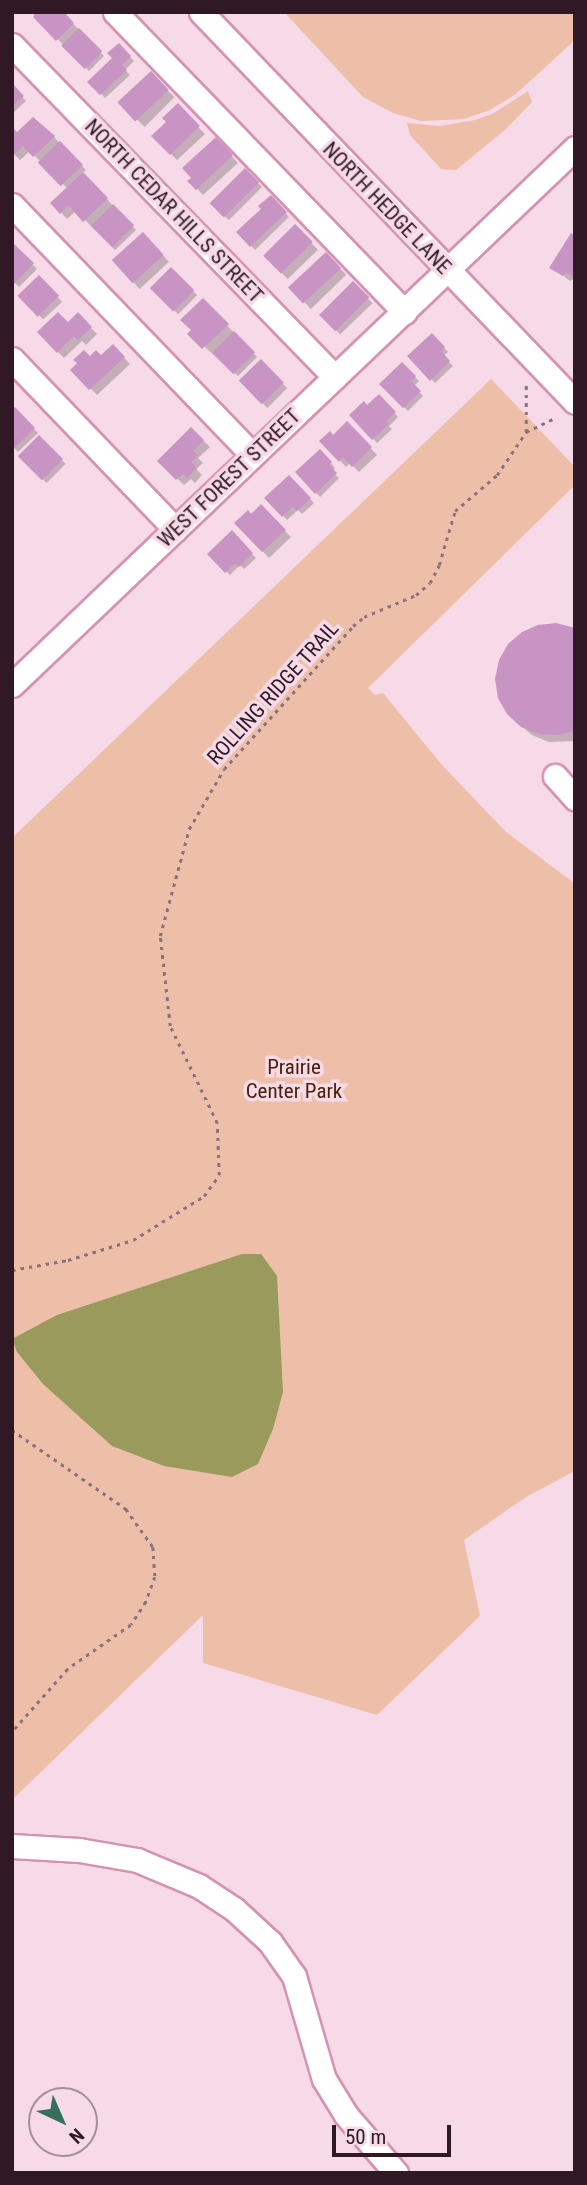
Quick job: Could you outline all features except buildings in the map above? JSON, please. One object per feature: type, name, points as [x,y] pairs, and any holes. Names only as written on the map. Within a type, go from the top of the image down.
[{"type":"street","points":[[115,12],[405,312]]},
{"type":"street","name":"NORTH HEDGE LANE","points":[[201,12],[575,402]]},
{"type":"street","name":"NORTH CEDAR HILLS STREET","points":[[12,45],[335,377]]},
{"type":"street","name":"WEST FOREST STREET","points":[[12,685],[575,148]]},
{"type":"street","points":[[12,205],[253,455]]},
{"type":"street","points":[[12,359],[175,529]]},
{"type":"street","points":[[555,776],[575,798]]},
{"type":"street","points":[[12,1846],[79,1850],[137,1860],[199,1886],[234,1909],[270,1942],[294,1976],[324,2079],[346,2116],[396,2173]]},
{"type":"path","points":[[526,383],[526,432],[557,417]]},
{"type":"path","name":"ROLLING RIDGE TRAIL","points":[[12,1270],[68,1260],[133,1240],[204,1196],[219,1175],[217,1123],[170,1026],[160,936],[189,830],[224,769],[364,617],[416,595],[430,583],[439,565],[455,511],[497,475],[526,432]]},
{"type":"path","points":[[12,1430],[126,1509],[153,1547],[155,1577],[146,1602],[131,1625],[68,1670],[12,1732]]},
{"type":"green space","points":[[284,12],[575,12],[575,40],[516,94],[490,110],[464,119],[421,121],[393,113],[363,97]]},
{"type":"green space","points":[[528,91],[532,102],[505,130],[456,170],[441,169],[410,135],[407,123],[440,126],[475,120],[494,113]]},
{"type":"green space","name":"Prairie Center Park","points":[[491,379],[575,467],[575,485],[368,688],[375,695],[383,693],[442,765],[506,832],[575,884],[575,1471],[526,1497],[464,1540],[480,1616],[377,1715],[203,1663],[203,1615],[12,1800],[12,838]]},
{"type":"shaded area","points":[[242,1254],[261,1254],[277,1276],[283,1392],[273,1429],[258,1464],[232,1477],[164,1466],[112,1446],[43,1384],[17,1352],[12,1339],[57,1315]]}]
